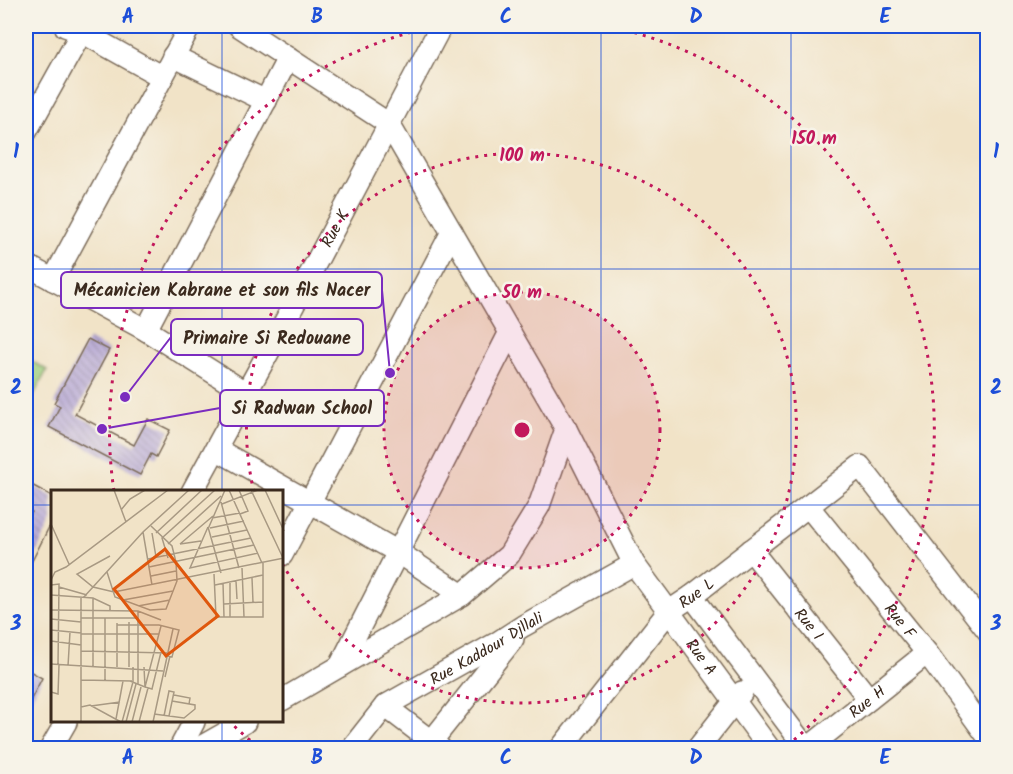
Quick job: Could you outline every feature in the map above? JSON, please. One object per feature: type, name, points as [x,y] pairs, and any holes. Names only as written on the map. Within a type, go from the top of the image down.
[{"type":"street","points":[[53,280],[190,26]]},
{"type":"street","points":[[239,26],[389,124]]},
{"type":"street","points":[[420,26],[429,47]]},
{"type":"street","name":"Rue K","points":[[193,490],[280,332],[441,26]]},
{"type":"street","points":[[26,132],[77,28],[162,77]]},
{"type":"street","points":[[173,56],[266,101]]},
{"type":"street","points":[[146,330],[288,58]]},
{"type":"street","name":"Rue A","points":[[389,124],[566,429],[634,564],[769,748]]},
{"type":"street","points":[[284,551],[452,232]]},
{"type":"street","points":[[26,265],[146,330],[246,393]]},
{"type":"street","points":[[340,666],[510,332]]},
{"type":"street","points":[[284,699],[462,595],[508,555],[539,506],[566,429]]},
{"type":"street","points":[[216,449],[398,552],[462,595]]},
{"type":"street","name":"Rue L","points":[[561,748],[668,612],[860,466],[987,631]]},
{"type":"street","name":"Rue F","points":[[808,506],[927,653],[987,737]]},
{"type":"street","name":"Rue I","points":[[751,550],[869,699]]},
{"type":"street","name":"Rue Kaddour Djllali","points":[[352,748],[386,706],[634,564]]},
{"type":"street","points":[[692,596],[807,748]]},
{"type":"street","points":[[386,706],[436,745],[523,626]]},
{"type":"street","name":"Rue H","points":[[807,748],[927,653]]},
{"type":"street","points":[[698,748],[754,678]]},
{"type":"street","points":[[51,748],[65,723]]},
{"type":"street","points":[[180,748],[193,723]]},
{"type":"street","points":[[199,748],[243,723]]},
{"type":"street","points":[[980,748],[987,742]]},
{"type":"green space","points":[[26,358],[47,370],[26,410]]},
{"type":"building","points":[[88,339],[109,350],[75,414],[134,445],[148,419],[170,430],[156,457],[151,454],[140,475],[49,427],[60,406],[54,403]]},
{"type":"building","points":[[26,482],[51,495],[51,523],[26,573],[26,523],[32,512],[26,509]]},
{"type":"building","points":[[26,669],[42,678],[26,709]]},
{"type":"place","name":"Mécanicien Kabrane et son fils Nacer","points":[[390,373]]},
{"type":"place","name":"Primaire Si Redouane","points":[[125,397]]},
{"type":"place","name":"Si Radwan School","points":[[102,429]]}]
